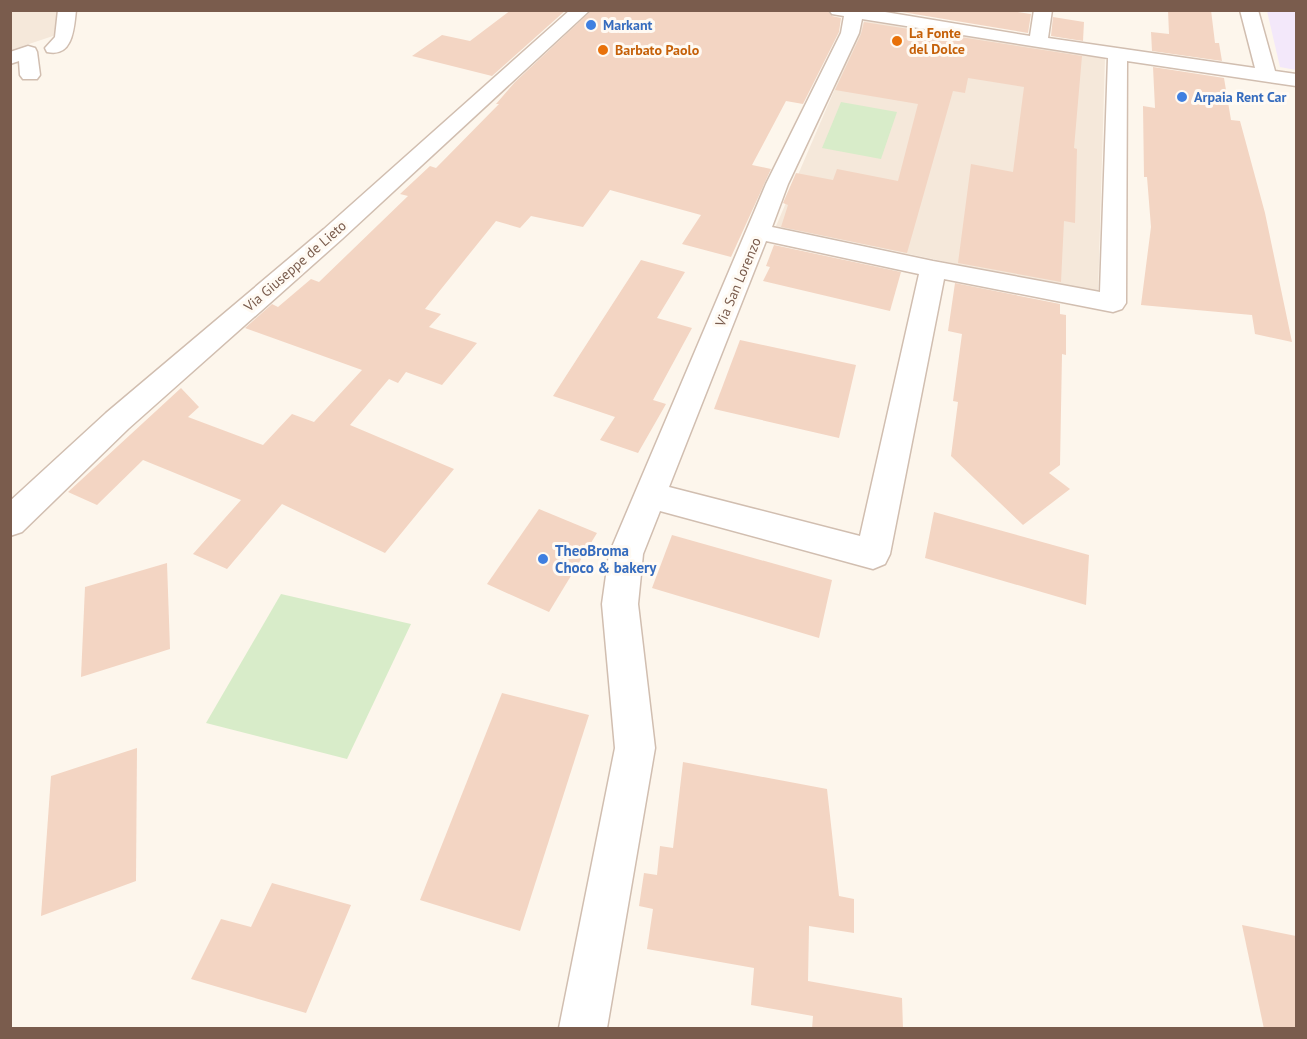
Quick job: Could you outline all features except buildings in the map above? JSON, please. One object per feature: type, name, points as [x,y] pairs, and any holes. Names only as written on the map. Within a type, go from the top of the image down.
[{"type":"street","points":[[54,48],[64,39],[67,10]]},
{"type":"street","name":"Via Giuseppe de Lieto","points":[[10,522],[117,422],[333,234],[581,10]]},
{"type":"street","points":[[1038,43],[1043,10]]},
{"type":"street","points":[[1249,10],[1267,76]]},
{"type":"street","points":[[846,12],[1038,43],[1296,80]]},
{"type":"street","name":"Via San Lorenzo","points":[[583,1029],[635,748],[620,604],[626,554],[777,184],[850,33],[846,12]]},
{"type":"street","points":[[10,58],[28,52],[30,75]]},
{"type":"street","points":[[759,232],[933,269],[1113,303],[1118,54]]},
{"type":"street","points":[[649,495],[873,554],[933,269]]},
{"type":"shaded area","points":[[11,11],[66,11],[59,34],[11,50]]},
{"type":"shaded area","points":[[1267,11],[1296,11],[1296,70],[1280,67]]},
{"type":"shaded area","points":[[864,21],[1105,58],[1098,294],[776,226]]},
{"type":"green space","points":[[841,102],[897,112],[881,159],[822,148]]},
{"type":"green space","points":[[281,594],[411,624],[347,759],[206,723]]},
{"type":"place","name":"Markant","points":[[591,25]]},
{"type":"place","name":"La Fonte del Dolce","points":[[897,41]]},
{"type":"place","name":"Barbato Paolo","points":[[603,50]]},
{"type":"place","name":"Arpaia Rent Car","points":[[1182,97]]},
{"type":"place","name":"TheoBroma Choco & bakery","points":[[543,559]]}]
